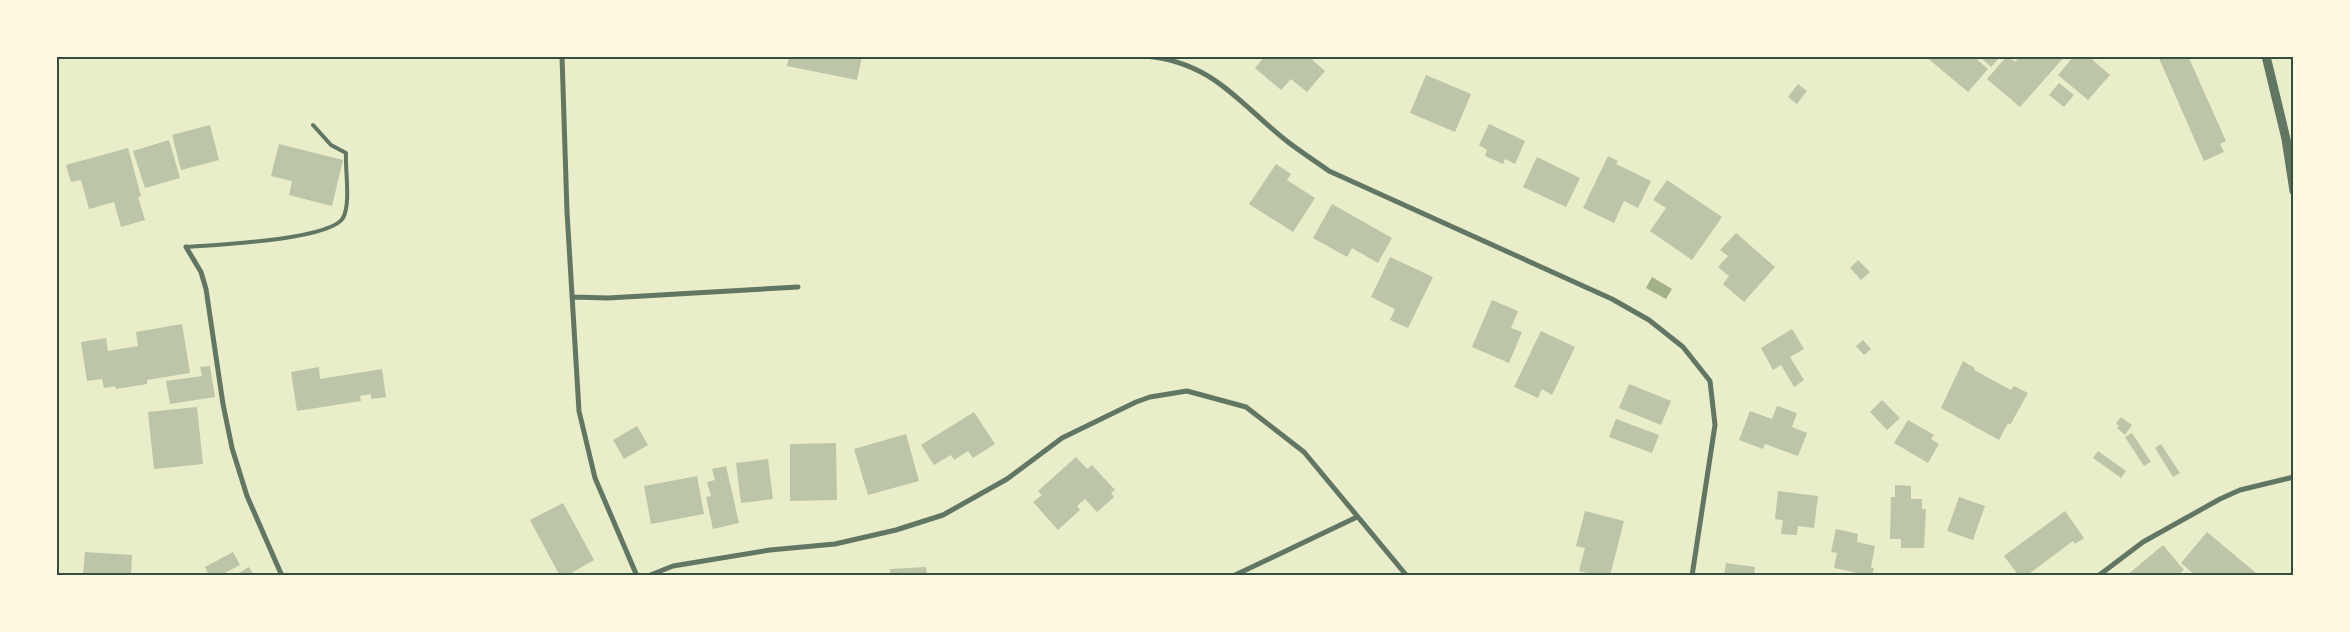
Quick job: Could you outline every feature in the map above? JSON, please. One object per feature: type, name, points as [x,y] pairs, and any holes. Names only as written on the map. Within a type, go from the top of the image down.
[{"type":"street","points":[[562,56],[572,297],[579,411],[595,478],[637,576]]},
{"type":"street","points":[[1145,56],[1160,58],[1184,66],[1218,81],[1287,142],[1329,171],[1612,299],[1649,320],[1683,347],[1710,381],[1715,425],[1692,576]]},
{"type":"street","points":[[2266,56],[2286,139],[2294,191]]},
{"type":"street","points":[[186,246],[201,272],[206,289],[222,404],[232,448],[247,496],[282,576]]},
{"type":"street","points":[[572,297],[608,298],[798,287]]},
{"type":"street","points":[[648,576],[673,566],[770,550],[835,544],[896,530],[942,515],[1007,479],[1062,438],[1136,402],[1150,397],[1187,391],[1246,407],[1304,452],[1407,576]]},
{"type":"street","points":[[2098,576],[2143,542],[2220,499],[2240,490],[2294,477]]},
{"type":"street","points":[[1234,576],[1357,517]]},
{"type":"lane","points":[[186,246],[296,236],[329,230],[336,226],[343,218],[346,202],[346,153],[331,145],[313,125]]},
{"type":"shaded area","points":[[1652,277],[1672,289],[1666,299],[1646,288]]},
{"type":"building","points":[[789,56],[862,56],[857,80],[787,66]]},
{"type":"building","points":[[1265,56],[1308,56],[1325,71],[1307,92],[1291,79],[1281,90],[1255,68]]},
{"type":"building","points":[[1925,56],[1973,56],[1988,69],[1968,92]]},
{"type":"building","points":[[1979,56],[2001,56],[1991,67]]},
{"type":"building","points":[[2007,56],[2015,62],[2020,56],[2065,56],[2020,107],[1987,79]]},
{"type":"building","points":[[2074,56],[2088,56],[2110,75],[2088,100],[2058,75]]},
{"type":"building","points":[[2158,56],[2188,56],[2226,141],[2220,144],[2224,152],[2204,161]]},
{"type":"building","points":[[1426,75],[1471,94],[1455,132],[1410,113]]},
{"type":"building","points":[[2059,83],[2074,95],[2064,107],[2049,95]]},
{"type":"building","points":[[1798,84],[1807,91],[1797,104],[1788,97]]},
{"type":"building","points":[[1489,124],[1525,141],[1515,164],[1505,159],[1503,164],[1485,156],[1487,150],[1479,145]]},
{"type":"building","points":[[210,125],[219,160],[181,170],[172,135]]},
{"type":"building","points":[[169,140],[180,178],[145,188],[133,151]]},
{"type":"building","points":[[279,144],[343,160],[332,206],[289,195],[292,181],[271,176]]},
{"type":"building","points":[[128,148],[141,196],[138,197],[145,220],[121,227],[114,202],[89,209],[81,180],[71,182],[66,165]]},
{"type":"building","points":[[1608,156],[1618,161],[1616,164],[1651,181],[1638,208],[1624,201],[1614,223],[1583,208]]},
{"type":"building","points":[[1537,157],[1580,178],[1566,207],[1523,187]]},
{"type":"building","points":[[1276,164],[1291,174],[1287,180],[1315,198],[1293,232],[1249,204]]},
{"type":"building","points":[[1667,180],[1722,217],[1692,260],[1650,231],[1666,208],[1653,200]]},
{"type":"building","points":[[1332,204],[1392,238],[1378,263],[1352,248],[1347,257],[1313,238]]},
{"type":"building","points":[[1736,233],[1775,267],[1744,302],[1723,284],[1729,276],[1718,267],[1728,256],[1720,250]]},
{"type":"building","points":[[1390,257],[1433,277],[1408,328],[1390,320],[1395,309],[1371,297]]},
{"type":"building","points":[[1858,260],[1870,272],[1861,280],[1850,268]]},
{"type":"building","points":[[1492,300],[1518,311],[1511,328],[1522,332],[1509,363],[1472,347]]},
{"type":"building","points":[[182,324],[190,373],[147,380],[147,384],[116,389],[115,386],[104,388],[102,379],[87,381],[81,342],[106,338],[108,351],[138,346],[136,332]]},
{"type":"building","points":[[1792,329],[1804,349],[1790,357],[1804,380],[1794,387],[1781,365],[1773,370],[1761,348]]},
{"type":"building","points":[[1541,331],[1575,347],[1552,395],[1542,389],[1538,398],[1514,387]]},
{"type":"building","points":[[1863,340],[1871,349],[1864,355],[1856,346]]},
{"type":"building","points":[[1963,361],[1975,368],[1974,370],[2011,390],[2014,386],[2028,393],[1999,440],[1941,408]]},
{"type":"building","points":[[210,366],[215,397],[170,404],[166,381],[202,376],[200,367]]},
{"type":"building","points":[[319,367],[320,379],[382,369],[386,397],[371,399],[371,394],[360,396],[361,401],[297,411],[291,372]]},
{"type":"building","points":[[1629,384],[1671,401],[1661,425],[1619,408]]},
{"type":"building","points":[[1882,400],[1900,418],[1887,430],[1870,412]]},
{"type":"building","points":[[1777,406],[1797,413],[1792,427],[1807,433],[1798,456],[1765,444],[1763,449],[1739,440],[1750,411],[1772,419]]},
{"type":"building","points":[[197,407],[203,464],[154,469],[148,412]]},
{"type":"building","points":[[974,412],[995,444],[973,458],[968,451],[954,460],[951,455],[934,465],[921,445]]},
{"type":"building","points":[[2121,417],[2132,425],[2125,435],[2117,428],[2119,426],[2116,423]]},
{"type":"building","points":[[1616,419],[1659,435],[1652,453],[1609,437]]},
{"type":"building","points":[[1908,420],[1934,435],[1931,439],[1939,444],[1928,463],[1894,443]]},
{"type":"building","points":[[637,426],[648,445],[624,459],[613,440]]},
{"type":"building","points":[[2132,433],[2151,462],[2144,466],[2125,437]]},
{"type":"building","points":[[906,434],[919,481],[868,495],[854,449]]},
{"type":"building","points":[[836,443],[837,500],[790,501],[790,444]]},
{"type":"building","points":[[2161,444],[2180,473],[2173,477],[2155,448]]},
{"type":"building","points":[[2098,451],[2126,471],[2121,478],[2093,458]]},
{"type":"building","points":[[1076,457],[1087,469],[1092,465],[1115,490],[1111,493],[1114,497],[1097,512],[1085,499],[1077,506],[1080,510],[1058,530],[1033,502],[1042,495],[1038,491]]},
{"type":"building","points":[[768,459],[773,499],[741,503],[736,463]]},
{"type":"building","points":[[726,466],[739,523],[713,529],[706,497],[711,496],[707,482],[715,480],[712,469]]},
{"type":"building","points":[[697,476],[704,514],[651,524],[644,486]]},
{"type":"building","points":[[1895,485],[1911,486],[1911,499],[1922,499],[1922,509],[1926,509],[1924,548],[1901,548],[1901,539],[1890,539],[1891,497],[1895,497]]},
{"type":"building","points":[[1778,491],[1818,496],[1814,528],[1798,526],[1797,535],[1781,534],[1783,520],[1775,519]]},
{"type":"building","points":[[1959,497],[1985,506],[1973,540],[1947,531]]},
{"type":"building","points":[[563,503],[594,560],[566,576],[560,576],[530,520]]},
{"type":"building","points":[[1585,511],[1624,521],[1610,576],[1599,576],[1579,571],[1585,548],[1576,546]]},
{"type":"building","points":[[2065,511],[2084,538],[2075,544],[2073,541],[2026,576],[2019,576],[2004,556]]},
{"type":"building","points":[[1836,529],[1858,534],[1857,542],[1875,546],[1871,568],[1874,568],[1872,576],[1834,568],[1837,553],[1831,552]]},
{"type":"building","points":[[2207,532],[2256,573],[2253,576],[2196,576],[2181,563]]},
{"type":"building","points":[[2163,545],[2184,570],[2177,576],[2126,576]]},
{"type":"building","points":[[85,552],[132,555],[131,576],[83,576]]},
{"type":"building","points":[[233,552],[240,565],[219,576],[209,576],[205,567]]},
{"type":"building","points":[[1726,563],[1755,567],[1754,576],[1724,576]]},
{"type":"building","points":[[249,567],[254,576],[234,576]]},
{"type":"building","points":[[926,567],[927,576],[890,576],[890,569]]}]
